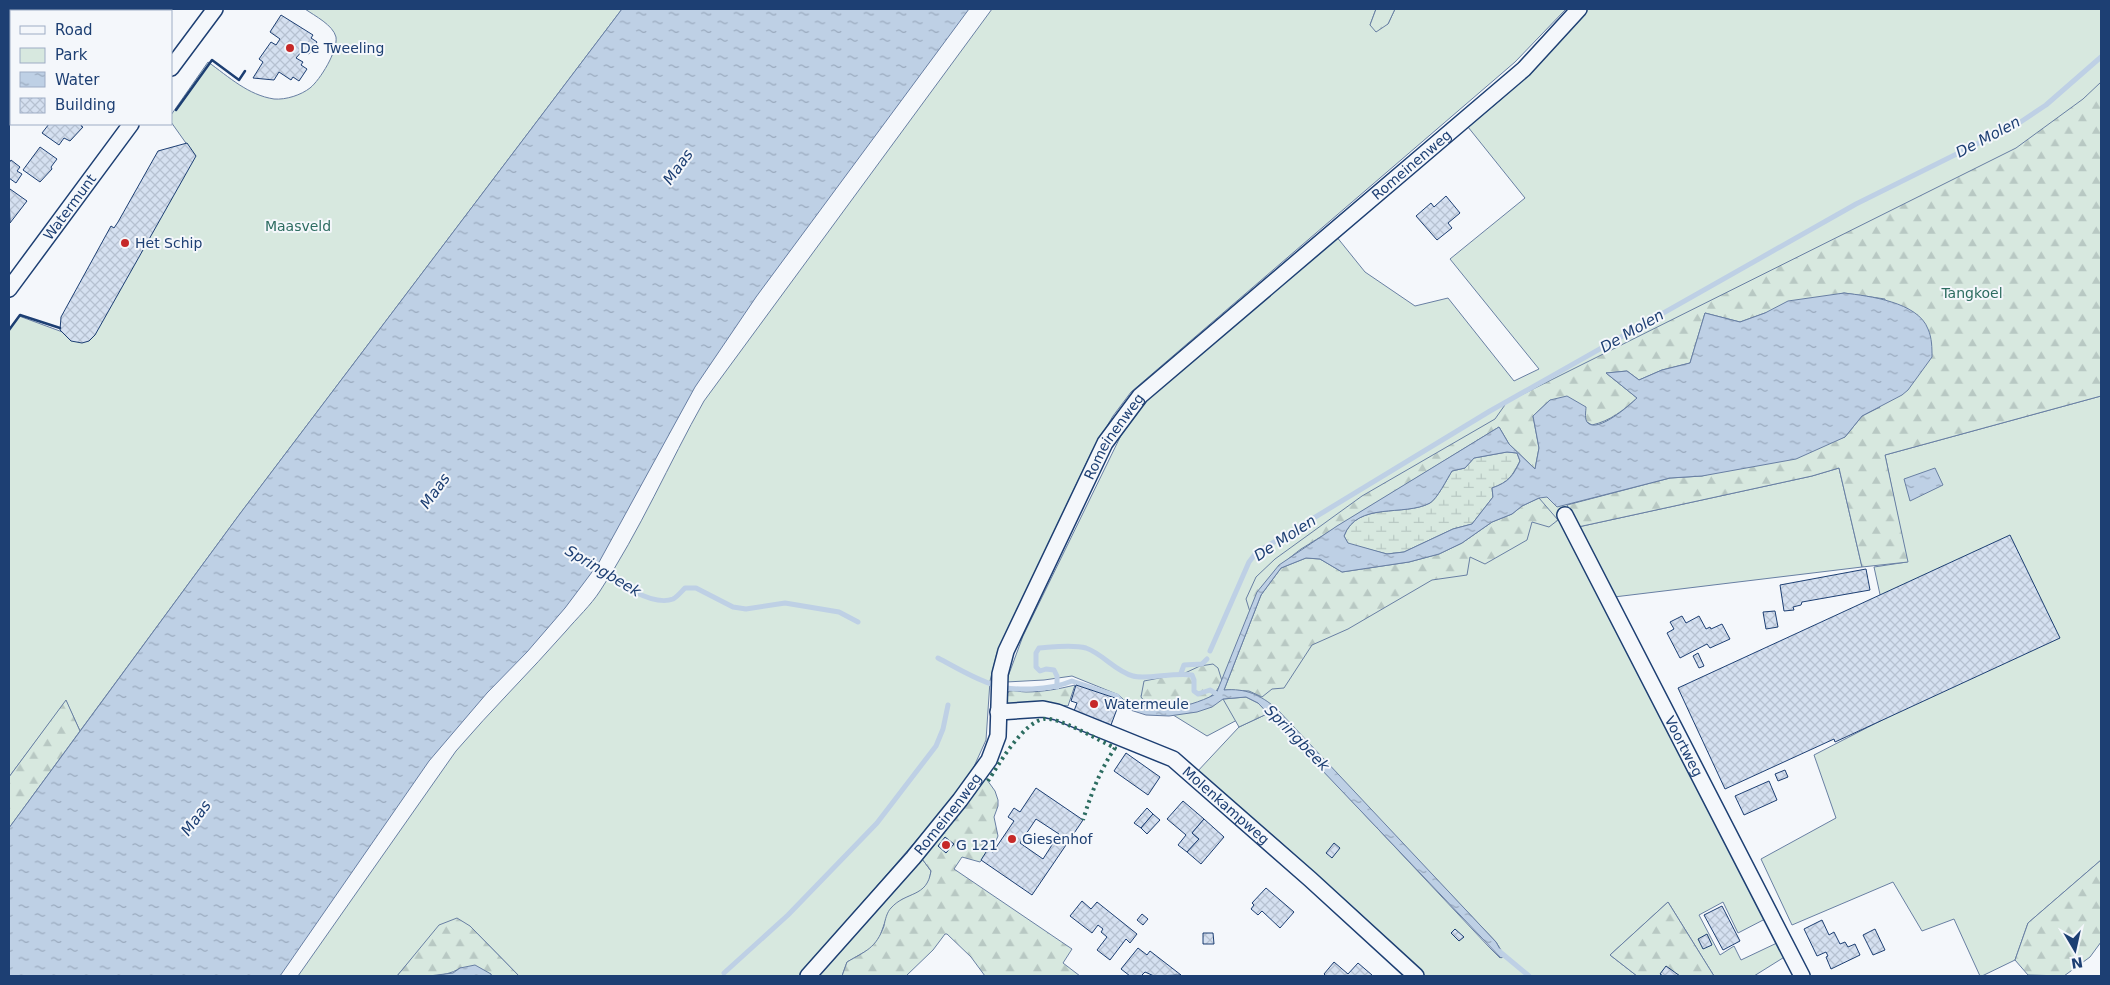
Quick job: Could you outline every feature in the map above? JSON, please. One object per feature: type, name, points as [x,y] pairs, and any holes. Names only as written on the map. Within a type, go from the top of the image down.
[{"type":"street","points":[[172,67],[215,9]]},
{"type":"street","name":"Romeinenweg","points":[[808,976],[913,858],[988,760],[998,736],[1000,674],[1006,651],[1105,443],[1140,396],[1524,69],[1580,9]]},
{"type":"street","name":"Watermunt","points":[[9,289],[129,125]]},
{"type":"street","name":"Voortweg","points":[[1565,515],[1802,976]]},
{"type":"street","name":"Molenkampweg","points":[[998,712],[1043,709],[1057,712],[1173,759],[1310,879],[1416,976]]},
{"type":"green space","name":"Maasveld","points":[[305,9],[622,9],[239,515],[80,731],[66,701],[9,777],[9,329],[19,316],[87,341],[193,153],[172,123],[172,114],[208,62],[239,85],[265,97],[279,99],[302,93],[319,79],[328,65],[336,43],[334,33],[328,25]]},
{"type":"green space","points":[[992,9],[1376,9],[1370,25],[1388,24],[1395,9],[1566,9],[1515,62],[1131,392],[1113,416],[1092,451],[997,653],[990,681],[986,740],[972,771],[953,798],[799,976],[519,976],[470,926],[415,955],[397,976],[298,976],[456,751],[596,596],[628,545],[704,401]]},
{"type":"green space","points":[[1376,9],[1395,9],[1388,24],[1376,32],[1370,25]]},
{"type":"green space","points":[[1584,9],[2101,9],[2101,390],[1568,529],[1767,918],[1738,933],[1723,902],[1699,915],[1720,955],[1734,946],[1741,960],[1779,942],[1786,956],[1754,976],[1714,976],[1668,902],[1610,955],[1637,976],[1423,976],[1365,918],[1277,839],[1196,773],[1239,727],[1269,713],[1489,947],[1500,958],[1504,955],[1496,942],[1269,703],[1207,736],[1141,695],[1149,707],[1124,700],[1119,695],[1072,676],[1006,682],[1023,636],[1127,423],[1153,392],[1336,236],[1365,272],[1415,306],[1448,298],[1514,381],[1539,369],[1450,259],[1525,198],[1468,127],[1531,72],[1559,42]]},
{"type":"green space","points":[[2101,82],[2101,396],[1885,455],[1908,562],[1862,567],[1839,468],[1812,476],[1578,527],[1567,505],[1670,478],[1702,476],[1845,437],[1862,416],[1880,407],[1885,299],[1844,293],[1765,313],[1740,322],[1705,313],[1690,363],[1662,370],[1639,380],[1627,371],[1606,373],[1637,398],[1611,418],[1592,425],[1550,400],[1533,416],[1539,448],[1535,469],[1509,444],[1499,427],[1301,549],[1284,562],[1271,576],[1259,592],[1250,612],[1246,599],[1256,577],[1275,559],[1362,496],[1495,419],[1507,402],[2016,148],[2083,99]]},
{"type":"green space","points":[[2101,396],[2101,860],[2028,923],[2015,960],[1982,976],[1980,976],[1954,919],[1922,931],[1893,882],[1792,925],[1761,859],[1836,818],[1814,755],[1911,705],[1881,599],[1874,567],[1907,562],[1885,455]]},
{"type":"green space","points":[[1507,452],[1517,453],[1520,461],[1509,478],[1492,488],[1493,497],[1472,524],[1453,529],[1404,552],[1387,554],[1348,544],[1344,536],[1350,525],[1359,518],[1370,514],[1419,507],[1430,503],[1439,493],[1452,471],[1465,468],[1474,458]]},
{"type":"green space","points":[[1839,468],[1862,567],[1614,597],[1578,527],[1812,476]]},
{"type":"green space","points":[[1539,498],[1558,520],[1549,527],[1532,522],[1527,540],[1485,564],[1470,557],[1467,575],[1432,580],[1348,629],[1312,645],[1284,688],[1272,689],[1262,697],[1249,691],[1224,690],[1261,595],[1281,568],[1306,558],[1320,559],[1342,572],[1409,562],[1439,554],[1462,543],[1492,522],[1512,514],[1522,506]]},
{"type":"green space","points":[[1213,664],[1218,668],[1222,681],[1210,697],[1201,702],[1181,707],[1149,707],[1141,697],[1144,681],[1185,673],[1200,666]]},
{"type":"green space","points":[[1075,685],[1068,706],[1043,703],[1013,705],[1003,701],[1009,691],[1038,691]]},
{"type":"green space","points":[[1246,697],[1258,703],[1269,713],[1239,727],[1223,699]]},
{"type":"green space","points":[[66,700],[80,731],[9,828],[9,777]]},
{"type":"green space","points":[[985,777],[995,791],[998,800],[994,817],[998,836],[995,843],[980,862],[962,857],[954,869],[1072,949],[1063,963],[1080,976],[985,976],[971,957],[945,934],[933,950],[906,976],[842,976],[847,962],[870,948],[878,939],[891,908],[925,886],[931,871],[920,856]]},
{"type":"green space","points":[[920,856],[931,871],[929,881],[924,890],[901,900],[886,919],[880,936],[873,947],[847,962],[842,976],[813,976]]},
{"type":"green space","points":[[2101,860],[2101,942],[2090,957],[2064,976],[2028,975],[2015,960],[2028,923]]},
{"type":"green space","points":[[1668,902],[1714,976],[1637,976],[1610,955]]},
{"type":"green space","points":[[457,918],[470,926],[519,976],[491,976],[491,974],[460,968],[446,974],[397,976],[439,925]]},
{"type":"water","name":"Maas","points":[[622,9],[969,9],[756,297],[695,387],[598,564],[565,608],[527,652],[487,693],[429,761],[280,976],[9,976],[9,828],[239,515]]},
{"type":"water","name":"Tangkoel","points":[[1844,293],[1892,302],[1914,312],[1923,320],[1931,339],[1932,357],[1908,390],[1902,395],[1862,416],[1845,437],[1796,459],[1702,476],[1670,478],[1557,507],[1547,497],[1539,498],[1522,506],[1512,514],[1492,522],[1462,543],[1439,554],[1409,562],[1342,572],[1320,559],[1306,558],[1281,568],[1261,595],[1224,690],[1239,690],[1252,693],[1276,708],[1496,942],[1504,956],[1501,958],[1258,703],[1246,697],[1223,699],[1212,707],[1197,712],[1169,716],[1146,715],[1121,707],[1124,700],[1149,706],[1181,706],[1204,700],[1216,694],[1257,592],[1279,565],[1337,526],[1499,427],[1509,444],[1535,469],[1539,448],[1533,416],[1550,400],[1567,396],[1586,407],[1588,423],[1593,425],[1599,424],[1621,412],[1637,398],[1606,373],[1627,371],[1639,380],[1662,370],[1690,363],[1705,313],[1740,322],[1765,313],[1788,301]],"holes":[[[1507,452],[1517,453],[1520,461],[1515,471],[1506,481],[1492,488],[1493,497],[1472,524],[1453,529],[1404,552],[1387,554],[1348,543],[1344,536],[1350,525],[1359,518],[1370,514],[1419,507],[1430,503],[1439,493],[1452,471],[1465,468],[1474,458]]]},
{"type":"water","points":[[1935,468],[1943,485],[1910,501],[1904,479]]},
{"type":"water","points":[[475,965],[491,974],[491,976],[429,976],[453,973],[460,968]]},
{"type":"building","name":"De Tweeling","points":[[281,15],[313,35],[311,38],[317,42],[309,54],[303,50],[296,58],[303,62],[301,65],[307,69],[299,81],[293,77],[291,80],[279,72],[274,80],[253,78],[263,62],[259,59],[271,42],[276,45],[280,39],[270,32]]},
{"type":"building","points":[[9,71],[10,100],[9,99]]},
{"type":"building","points":[[48,125],[82,125],[83,127],[70,141],[64,138],[59,145],[42,133]]},
{"type":"building","name":"Het Schip","points":[[187,143],[196,156],[95,335],[89,341],[82,343],[71,341],[60,330],[61,317],[111,226],[114,228],[118,222],[158,151]]},
{"type":"building","points":[[40,147],[57,159],[51,167],[52,169],[40,182],[23,170]]},
{"type":"building","points":[[11,160],[20,167],[17,171],[22,174],[16,183],[9,178],[9,163]]},
{"type":"building","points":[[10,189],[27,201],[10,223],[9,191]]},
{"type":"building","points":[[1446,196],[1460,213],[1448,223],[1452,228],[1437,240],[1416,216],[1431,203],[1434,207]]},
{"type":"building","points":[[2010,535],[2060,638],[1835,742],[1834,739],[1725,789],[1678,688]]},
{"type":"building","points":[[1866,569],[1870,590],[1802,602],[1801,605],[1793,607],[1794,610],[1784,611],[1780,585]]},
{"type":"building","points":[[1775,611],[1778,627],[1766,629],[1763,612]]},
{"type":"building","points":[[1682,616],[1686,623],[1699,616],[1706,629],[1722,624],[1730,639],[1710,648],[1707,644],[1680,658],[1667,633],[1674,629],[1670,622]]},
{"type":"building","points":[[1698,653],[1704,666],[1699,668],[1693,656]]},
{"type":"building","name":"Watermeule","points":[[1076,685],[1115,698],[1113,707],[1117,709],[1111,725],[1074,711],[1077,703],[1071,701]]},
{"type":"building","points":[[1126,753],[1160,777],[1148,795],[1114,771]]},
{"type":"building","points":[[1785,770],[1788,777],[1778,781],[1775,774]]},
{"type":"building","points":[[1769,781],[1777,800],[1744,815],[1735,796]]},
{"type":"building","name":"Giesenhof","points":[[1036,788],[1083,820],[1032,895],[981,860],[988,849],[993,852],[1014,821],[1008,817],[1014,808],[1020,812]],"holes":[[[1036,819],[1059,834],[1043,859],[1020,843]]]},
{"type":"building","points":[[1183,801],[1204,819],[1192,833],[1199,839],[1187,852],[1178,845],[1186,835],[1167,819]]},
{"type":"building","points":[[1147,808],[1153,814],[1141,828],[1134,823]]},
{"type":"building","points":[[1153,814],[1160,820],[1147,834],[1141,828]]},
{"type":"building","points":[[1204,819],[1224,837],[1201,864],[1187,852],[1199,839],[1192,833]]},
{"type":"building","name":"G 121","points":[[945,837],[954,844],[946,853],[938,846]]},
{"type":"building","points":[[1334,843],[1340,848],[1332,858],[1326,853]]},
{"type":"building","points":[[1266,888],[1294,912],[1280,928],[1262,911],[1258,915],[1251,909],[1254,905],[1252,903]]},
{"type":"building","points":[[1082,901],[1091,909],[1097,902],[1137,934],[1130,943],[1126,939],[1110,960],[1097,950],[1107,937],[1101,932],[1103,929],[1098,925],[1092,933],[1070,916]]},
{"type":"building","points":[[1722,906],[1740,941],[1723,950],[1704,915]]},
{"type":"building","points":[[1142,914],[1148,919],[1143,925],[1137,920]]},
{"type":"building","points":[[1822,920],[1829,935],[1834,932],[1840,944],[1845,942],[1848,947],[1855,944],[1860,955],[1831,969],[1826,952],[1817,956],[1804,929]]},
{"type":"building","points":[[1455,929],[1464,937],[1459,941],[1451,933]]},
{"type":"building","points":[[1875,929],[1885,950],[1873,955],[1863,935]]},
{"type":"building","points":[[1203,933],[1213,933],[1214,944],[1203,944]]},
{"type":"building","points":[[1707,934],[1712,945],[1703,949],[1698,939]]},
{"type":"building","points":[[1138,948],[1147,955],[1150,951],[1181,975],[1154,976],[1145,972],[1141,976],[1130,976],[1121,969]]},
{"type":"building","points":[[1334,962],[1348,974],[1358,963],[1372,975],[1326,976],[1324,974]]},
{"type":"building","points":[[1666,966],[1680,976],[1663,976],[1660,974]]},
{"type":"waterway","name":"De Molen","points":[[1210,651],[1249,562],[1256,553],[1490,411],[1856,204],[2019,123],[2046,105],[2101,57]]},
{"type":"waterway","name":"Springbeek","points":[[592,564],[631,590],[653,599],[664,601],[673,599],[685,588],[696,588],[733,607],[746,609],[785,603],[839,612],[858,622]]},
{"type":"waterway","points":[[1057,687],[1057,676],[1054,670],[1046,669],[1040,671],[1036,667],[1036,653],[1039,648],[1069,646],[1086,648],[1133,676],[1192,675],[1194,691],[1198,694],[1210,690],[1220,696]]},
{"type":"waterway","name":"Springbeek","points":[[938,658],[978,679],[1000,687],[1032,689],[1072,681],[1117,696],[1123,704],[1128,705]]},
{"type":"waterway","name":"De Molen","points":[[1181,673],[1184,665],[1202,664],[1207,659]]},
{"type":"waterway","points":[[724,973],[788,915],[877,823],[936,746],[943,729],[948,705]]},
{"type":"waterway","name":"Springbeek","points":[[1499,951],[1529,976]]},
{"type":"hedge","points":[[988,781],[1020,735],[1036,722],[1050,719],[1069,725],[1115,748],[1096,782],[1083,820]]},
{"type":"wall","points":[[176,110],[212,60],[239,80],[245,71]]},
{"type":"wall","points":[[9,330],[20,315],[60,328]]},
{"type":"place","name":"De Tweeling","points":[[290,48]]},
{"type":"place","name":"Het Schip","points":[[125,243]]},
{"type":"place","name":"Watermeule","points":[[1094,704]]},
{"type":"place","name":"Giesenhof","points":[[1012,839]]},
{"type":"place","name":"G 121","points":[[946,845]]}]
